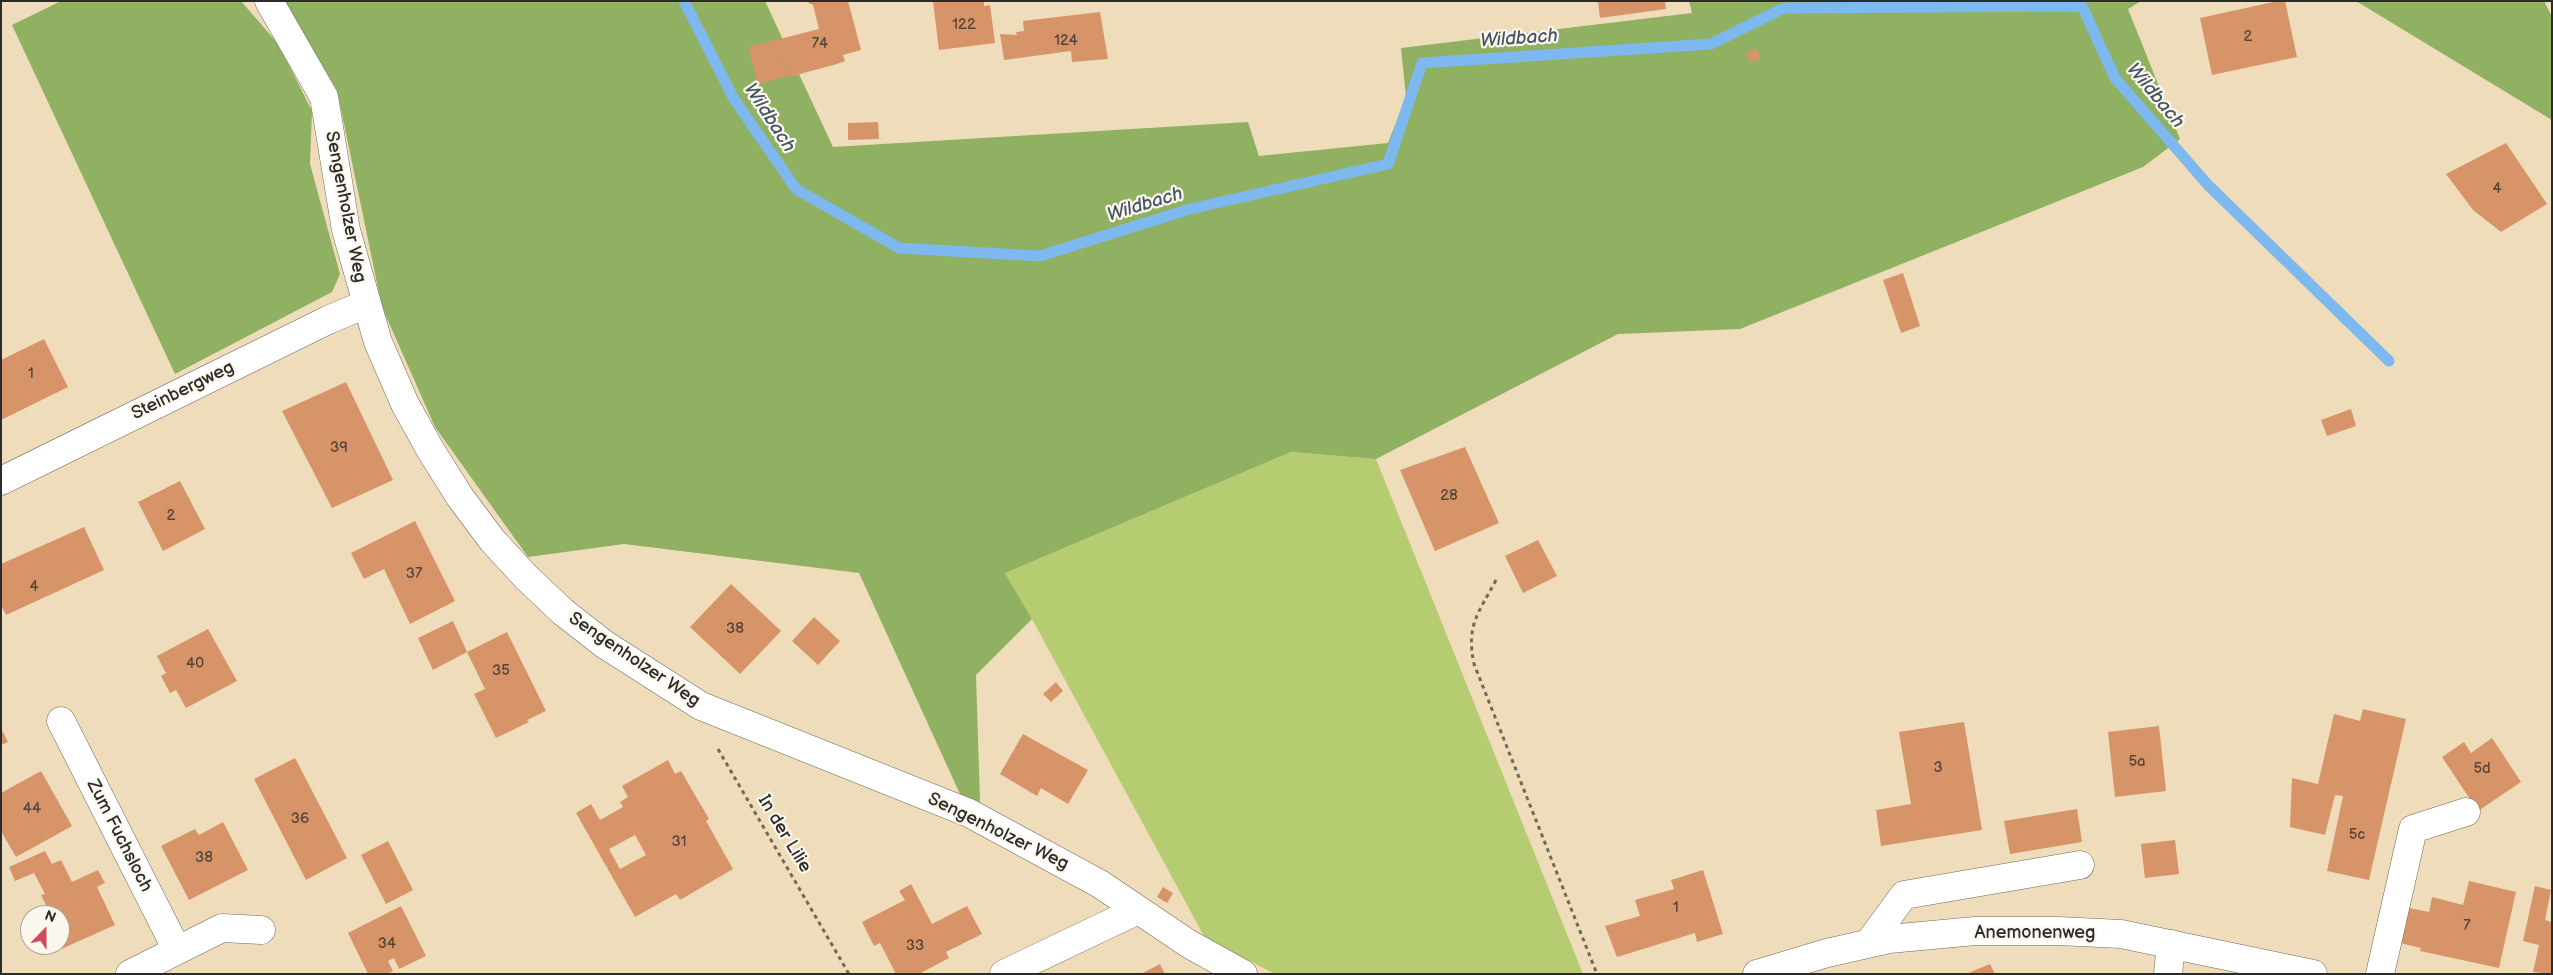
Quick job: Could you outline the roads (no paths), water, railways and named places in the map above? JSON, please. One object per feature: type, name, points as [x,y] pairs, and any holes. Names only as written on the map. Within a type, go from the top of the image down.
[{"type":"street","name":"Sengenholzer Weg","points":[[269,1],[324,97],[346,230],[378,342],[401,395],[431,451],[460,497],[492,540],[526,577],[563,612],[604,644],[701,706],[969,814],[1100,884],[1189,944],[1243,974]]},
{"type":"street","name":"Steinbergweg","points":[[1,481],[328,320],[366,304]]},
{"type":"street","name":"Zum Fuchsloch","points":[[61,721],[178,950]]},
{"type":"street","points":[[2380,974],[2413,829],[2466,812]]},
{"type":"street","points":[[1868,944],[1904,894],[2080,865]]},
{"type":"street","points":[[1004,974],[1138,910]]},
{"type":"street","points":[[130,974],[222,928],[260,930]]},
{"type":"street","name":"Anemonenweg","points":[[1757,974],[1833,963],[1868,944],[1889,939],[1975,931],[2058,931],[2121,934],[2313,974]]},
{"type":"street","points":[[2168,974],[2171,944]]},
{"type":"waterway","name":"Wildbach","points":[[684,1],[734,99],[796,189],[899,248],[1040,256],[1190,209],[1388,164],[1422,63],[1711,44],[1784,8],[2082,6],[2115,78],[2208,185],[2389,361]]}]
